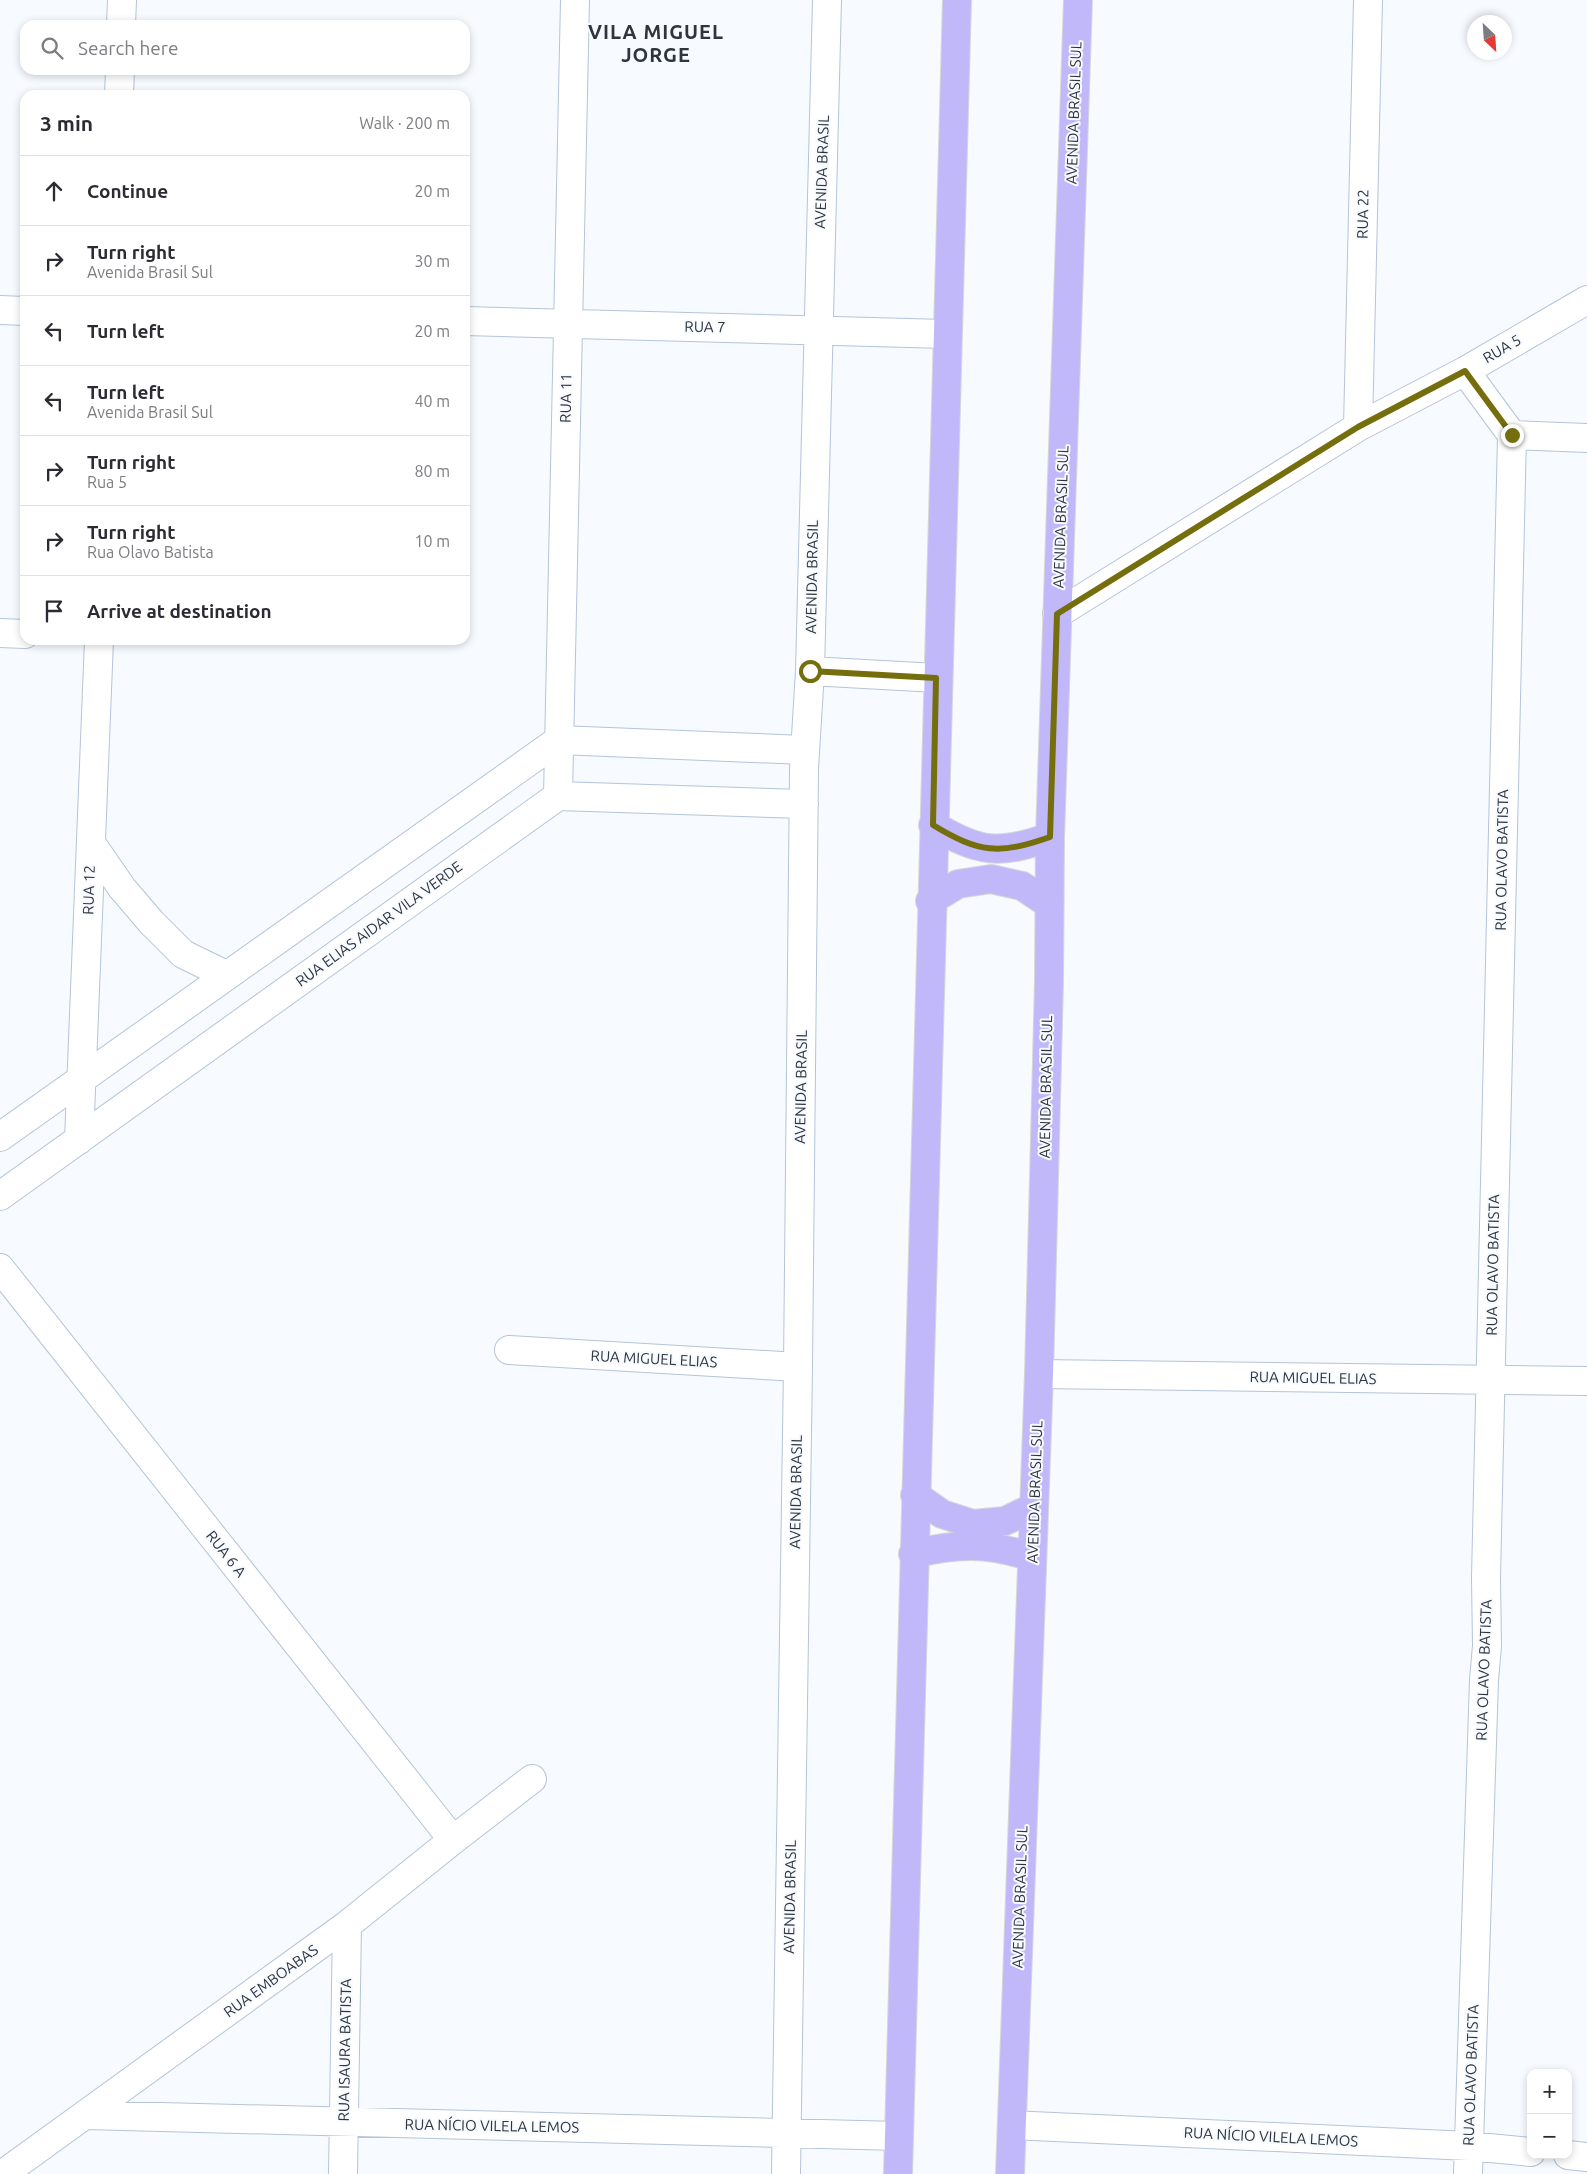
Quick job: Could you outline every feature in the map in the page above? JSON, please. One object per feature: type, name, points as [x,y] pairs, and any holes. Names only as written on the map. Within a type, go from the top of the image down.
[{"type":"main road","points":[[898,2174],[945,334],[957,0]]},
{"type":"main road","name":"AVENIDA BRASIL SUL","points":[[1010,2174],[1039,1374],[1050,837],[1078,0]]},
{"type":"main road","points":[[933,825],[959,841],[989,849],[1020,847],[1050,837]]},
{"type":"main road","points":[[930,901],[958,884],[991,879],[1022,886],[1049,904]]},
{"type":"main road","points":[[915,1494],[942,1514],[973,1524],[1005,1521],[1034,1508]]},
{"type":"main road","points":[[913,1554],[942,1547],[973,1545],[1003,1548],[1032,1557]]},
{"type":"street","points":[[121,20],[122,0]]},
{"type":"street","name":"RUA 11","points":[[558,796],[575,0]]},
{"type":"street","name":"AVENIDA BRASIL","points":[[786,2174],[798,1367],[804,750],[810,671],[827,0]]},
{"type":"street","name":"RUA 22","points":[[1358,427],[1368,0]]},
{"type":"street","points":[[119,90],[120,75]]},
{"type":"street","name":"RUA 5","points":[[1057,614],[1358,427],[1465,371],[1587,300]]},
{"type":"street","points":[[0,310],[20,311]]},
{"type":"street","name":"RUA 7","points":[[470,321],[818,329],[945,334]]},
{"type":"street","points":[[1465,371],[1512,435],[1587,438]]},
{"type":"street","name":"RUA OLAVO BATISTA","points":[[1468,2174],[1486,1646],[1512,435]]},
{"type":"street","points":[[0,633],[20,634]]},
{"type":"street","name":"RUA 12","points":[[79,1140],[99,645]]},
{"type":"street","points":[[810,671],[936,678]]},
{"type":"street","points":[[0,1137],[559,740],[804,750]]},
{"type":"street","points":[[558,796],[804,804]]},
{"type":"street","name":"RUA ELIAS AIDAR VILA VERDE","points":[[0,1196],[558,796]]},
{"type":"street","points":[[91,844],[122,888],[152,924],[183,954],[226,975]]},
{"type":"street","name":"RUA 6 A","points":[[0,1268],[453,1840]]},
{"type":"street","name":"RUA MIGUEL ELIAS","points":[[509,1350],[798,1367]]},
{"type":"street","name":"RUA MIGUEL ELIAS","points":[[1039,1374],[1587,1381]]},
{"type":"street","name":"RUA EMBOABAS","points":[[3,2174],[347,1925],[532,1779]]},
{"type":"street","name":"RUA ISAURA BATISTA","points":[[343,2174],[347,1925]]},
{"type":"street","name":"RUA NÍCIO VILELA LEMOS","points":[[85,2115],[899,2136]]},
{"type":"street","name":"RUA NÍCIO VILELA LEMOS","points":[[1012,2125],[1469,2146],[1527,2152]]},
{"type":"street","points":[[1572,2155],[1587,2157]]},
{"type":"district","name":"VILA MIGUEL JORGE","points":[[656,44]]},
{"type":"route","points":[[810,671],[936,678],[933,825],[959,841],[989,849],[1020,847],[1050,837],[1057,614],[1358,427],[1465,371],[1512,435]]}]
